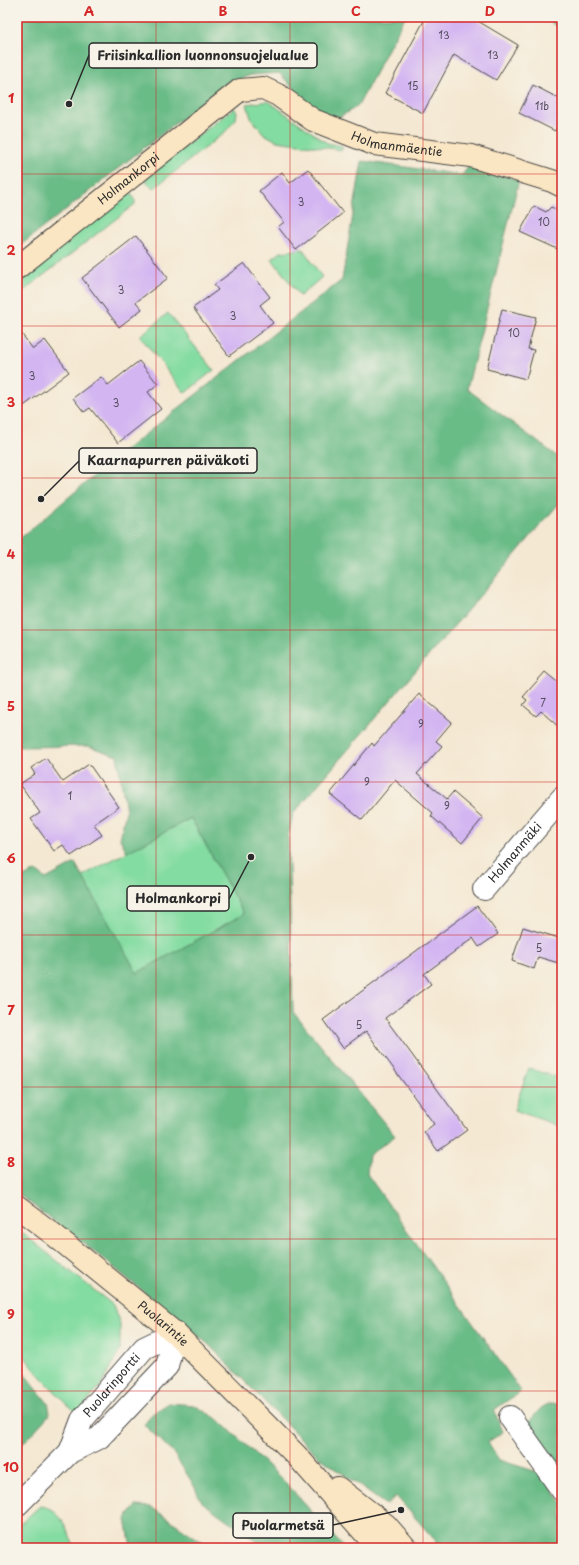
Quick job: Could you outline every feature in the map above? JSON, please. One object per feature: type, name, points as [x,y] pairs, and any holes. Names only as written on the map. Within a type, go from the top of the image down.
[{"type":"main road","name":"Holmanmäentie","points":[[240,90],[263,88],[278,95],[312,120],[374,144],[471,156],[562,186]]},
{"type":"main road","name":"Holmankorpi","points":[[17,268],[240,90]]},
{"type":"main road","name":"Puolarintie","points":[[17,1207],[54,1234],[175,1334],[296,1455],[378,1548]]},
{"type":"main road","name":"Puolarintie","points":[[296,1455],[386,1525],[406,1548]]},
{"type":"street","name":"Holmanmäki","points":[[484,889],[562,798]]},
{"type":"street","name":"Puolarinportti","points":[[70,1452],[82,1420],[144,1348],[175,1334]]},
{"type":"street","name":"Puolarinportti","points":[[17,1505],[70,1452],[99,1438],[167,1366],[175,1334]]},
{"type":"street","points":[[510,1417],[562,1490]]},
{"type":"green space","points":[[17,17],[405,17],[358,106],[333,121],[313,109],[279,73],[251,75],[224,85],[17,248]]},
{"type":"green space","points":[[546,17],[562,17],[562,28],[553,24]]},
{"type":"green space","points":[[268,101],[327,143],[342,146],[342,150],[277,141],[264,134],[251,118],[247,104]]},
{"type":"green space","points":[[234,108],[237,112],[236,119],[225,132],[153,189],[146,181],[147,176]]},
{"type":"green space","points":[[362,161],[462,175],[469,166],[519,180],[467,389],[562,460],[562,500],[293,814],[288,837],[293,1012],[395,1136],[369,1155],[367,1174],[521,1391],[494,1410],[503,1432],[488,1442],[499,1460],[541,1473],[562,1503],[562,1548],[442,1548],[396,1496],[386,1505],[318,1456],[208,1344],[101,1257],[17,1193],[17,880],[36,871],[46,879],[75,863],[137,973],[244,914],[191,818],[127,852],[120,839],[126,811],[117,756],[88,746],[17,747],[17,541],[115,458],[342,280]]},
{"type":"green space","points":[[126,192],[133,196],[135,204],[17,296],[17,279]]},
{"type":"green space","points":[[303,249],[322,277],[300,296],[272,259],[281,252]]},
{"type":"green space","points":[[168,313],[214,370],[185,393],[140,336]]},
{"type":"green space","points":[[191,818],[244,914],[137,973],[82,876]]},
{"type":"green space","points":[[529,1068],[562,1079],[562,1127],[514,1110]]},
{"type":"green space","points":[[17,1229],[113,1305],[120,1324],[120,1350],[102,1384],[79,1412],[74,1411],[39,1375],[17,1347]]},
{"type":"green space","points":[[17,1365],[48,1403],[50,1413],[17,1450]]},
{"type":"green space","points":[[169,1403],[194,1405],[219,1420],[285,1482],[344,1548],[266,1548],[202,1502],[192,1482],[172,1451],[144,1425],[152,1414]]},
{"type":"green space","points":[[548,1404],[562,1405],[562,1470],[528,1423],[541,1408]]},
{"type":"green space","points":[[40,1506],[53,1511],[58,1515],[66,1527],[75,1548],[17,1548],[17,1527]]},
{"type":"green space","points":[[136,1506],[151,1507],[211,1548],[133,1548],[130,1542],[126,1519]]},
{"type":"building","points":[[426,17],[471,17],[518,45],[496,80],[454,55],[423,113],[385,93]]},
{"type":"building","points":[[533,85],[562,100],[562,118],[555,131],[519,113]]},
{"type":"building","points":[[308,169],[343,213],[296,250],[278,227],[284,222],[259,191],[282,172],[290,183]]},
{"type":"building","points":[[534,206],[546,212],[551,207],[562,212],[562,251],[520,232]]},
{"type":"building","points":[[136,236],[168,278],[136,302],[142,309],[119,327],[82,278]]},
{"type":"building","points":[[244,263],[270,297],[260,305],[273,323],[229,356],[193,308],[218,290],[214,285]]},
{"type":"building","points":[[502,309],[536,317],[528,349],[534,350],[526,379],[487,369]]},
{"type":"building","points":[[17,328],[33,349],[45,340],[69,372],[17,411]]},
{"type":"building","points":[[139,361],[158,384],[148,392],[161,409],[118,443],[90,408],[84,412],[73,398],[101,377],[108,385]]},
{"type":"building","points":[[545,672],[562,686],[562,730],[541,711],[536,716],[523,705],[527,700],[523,697]]},
{"type":"building","points":[[419,694],[452,722],[436,741],[442,746],[417,774],[447,799],[453,792],[483,818],[462,843],[431,816],[433,813],[395,780],[362,820],[330,794],[372,743],[374,746]]},
{"type":"building","points":[[46,758],[63,782],[89,764],[119,807],[94,824],[102,835],[71,856],[63,845],[54,851],[31,819],[40,813],[20,784],[35,774],[31,768]]},
{"type":"building","points":[[477,906],[498,934],[479,947],[473,938],[424,974],[431,984],[385,1018],[467,1130],[438,1151],[424,1132],[434,1124],[366,1031],[343,1048],[323,1020]]},
{"type":"building","points":[[523,927],[562,939],[562,964],[538,957],[534,969],[512,961]]},
{"type":"place","name":"Friisinkallion luonnonsuojelualue","points":[[69,104]]},
{"type":"place","name":"Kaarnapurren päiväkoti","points":[[41,499]]},
{"type":"place","name":"Holmankorpi","points":[[251,857]]},
{"type":"place","name":"Puolarmetsä","points":[[401,1510]]}]
